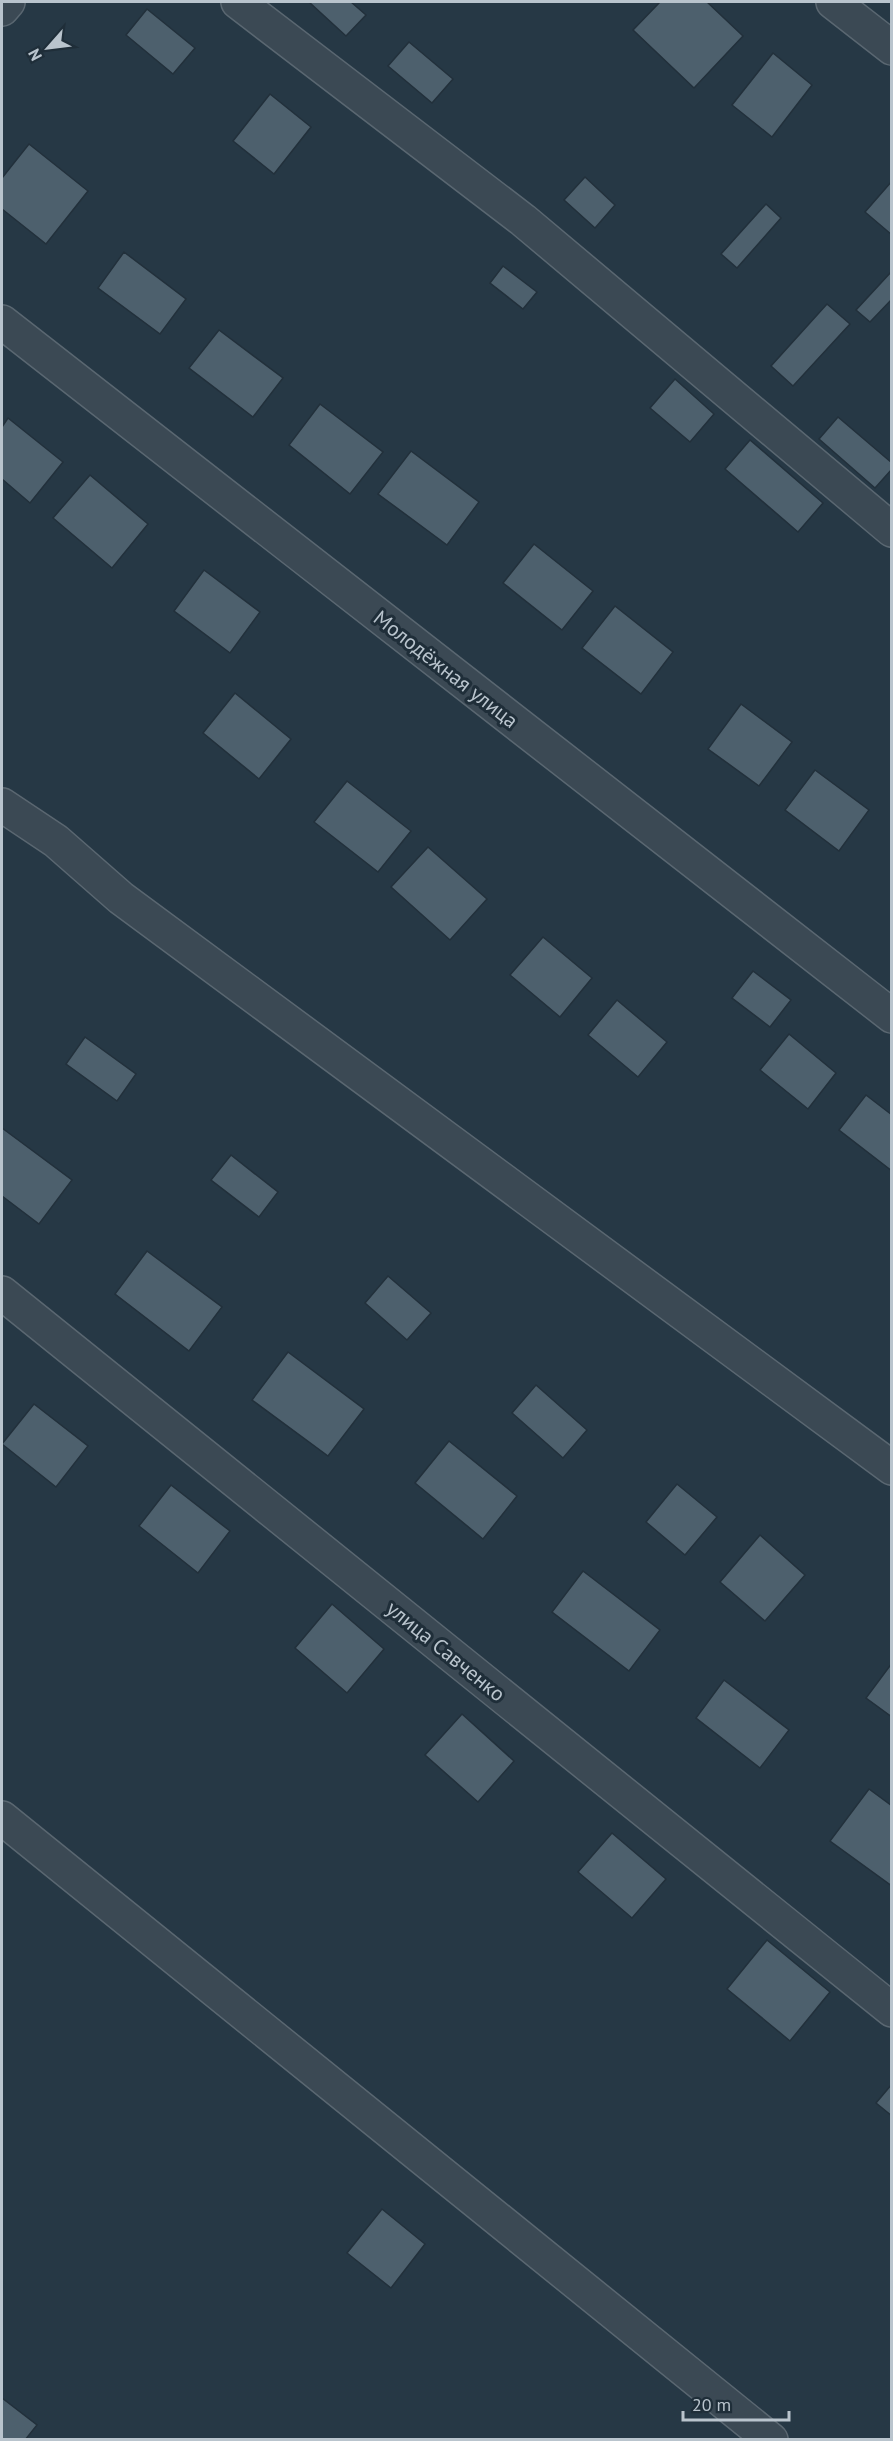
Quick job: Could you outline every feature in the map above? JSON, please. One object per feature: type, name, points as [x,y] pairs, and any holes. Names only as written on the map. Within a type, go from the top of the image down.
[{"type":"street","points":[[2,9],[8,2]]},
{"type":"street","points":[[238,2],[524,220],[891,530]]},
{"type":"street","points":[[834,2],[891,48]]},
{"type":"street","name":"Молодёжная улица","points":[[2,322],[891,1016]]},
{"type":"street","points":[[2,805],[56,841],[121,898],[891,1468]]},
{"type":"street","name":"улица Савченко","points":[[2,1293],[891,2010]]},
{"type":"street","points":[[2,1818],[771,2439]]},
{"type":"building","points":[[309,2],[351,2],[366,15],[346,36]]},
{"type":"building","points":[[660,2],[707,2],[743,36],[694,88],[633,30]]},
{"type":"building","points":[[147,9],[195,48],[173,74],[126,35]]},
{"type":"building","points":[[409,42],[453,79],[432,103],[388,66]]},
{"type":"building","points":[[773,53],[812,85],[772,137],[732,105]]},
{"type":"building","points":[[270,94],[311,127],[274,174],[233,141]]},
{"type":"building","points":[[29,144],[88,191],[46,244],[2,209],[2,178]]},
{"type":"building","points":[[585,177],[615,205],[595,228],[564,200]]},
{"type":"building","points":[[892,181],[892,235],[865,212]]},
{"type":"building","points":[[766,204],[781,218],[737,268],[721,254]]},
{"type":"building","points":[[124,252],[186,299],[160,334],[98,288]]},
{"type":"building","points":[[503,266],[537,292],[523,309],[490,283]]},
{"type":"building","points":[[892,271],[892,299],[870,322],[856,310]]},
{"type":"building","points":[[827,304],[850,324],[793,386],[771,366]]},
{"type":"building","points":[[219,330],[283,378],[253,417],[189,368]]},
{"type":"building","points":[[675,379],[714,414],[690,442],[650,408]]},
{"type":"building","points":[[320,404],[383,452],[350,494],[289,445]]},
{"type":"building","points":[[838,417],[892,463],[892,469],[875,488],[819,439]]},
{"type":"building","points":[[8,418],[63,462],[30,503],[2,479],[2,427]]},
{"type":"building","points":[[750,440],[823,503],[798,532],[725,469]]},
{"type":"building","points":[[411,451],[479,502],[447,545],[378,494]]},
{"type":"building","points":[[90,475],[148,524],[112,568],[53,518]]},
{"type":"building","points":[[534,544],[593,591],[562,630],[503,583]]},
{"type":"building","points":[[204,570],[260,612],[230,653],[174,611]]},
{"type":"building","points":[[615,606],[673,652],[641,694],[582,648]]},
{"type":"building","points":[[235,693],[291,739],[259,779],[203,733]]},
{"type":"building","points":[[741,704],[792,742],[759,786],[708,749]]},
{"type":"building","points":[[815,770],[869,810],[839,851],[785,810]]},
{"type":"building","points":[[347,781],[411,831],[378,872],[314,822]]},
{"type":"building","points":[[428,847],[487,899],[450,940],[391,887]]},
{"type":"building","points":[[543,937],[592,978],[560,1017],[510,975]]},
{"type":"building","points":[[753,971],[791,1000],[770,1027],[732,998]]},
{"type":"building","points":[[617,1000],[667,1042],[638,1077],[588,1035]]},
{"type":"building","points":[[789,1034],[836,1073],[808,1109],[760,1070]]},
{"type":"building","points":[[85,1037],[136,1074],[117,1101],[66,1064]]},
{"type":"building","points":[[866,1095],[892,1115],[892,1171],[839,1130]]},
{"type":"building","points":[[2,1128],[72,1180],[39,1224],[2,1196]]},
{"type":"building","points":[[231,1155],[278,1192],[259,1217],[211,1180]]},
{"type":"building","points":[[147,1251],[222,1307],[189,1351],[115,1294]]},
{"type":"building","points":[[388,1276],[431,1313],[407,1340],[365,1303]]},
{"type":"building","points":[[288,1352],[364,1409],[328,1456],[252,1400]]},
{"type":"building","points":[[536,1385],[587,1430],[563,1458],[512,1413]]},
{"type":"building","points":[[34,1404],[88,1446],[56,1487],[2,1444]]},
{"type":"building","points":[[449,1441],[517,1496],[483,1539],[415,1483]]},
{"type":"building","points":[[677,1484],[717,1517],[685,1555],[646,1522]]},
{"type":"building","points":[[171,1485],[230,1531],[198,1573],[139,1526]]},
{"type":"building","points":[[760,1535],[805,1575],[765,1621],[720,1582]]},
{"type":"building","points":[[583,1571],[660,1630],[629,1671],[552,1612]]},
{"type":"building","points":[[332,1604],[384,1649],[347,1693],[295,1648]]},
{"type":"building","points":[[892,1663],[892,1717],[866,1698]]},
{"type":"building","points":[[724,1680],[789,1730],[760,1768],[696,1718]]},
{"type":"building","points":[[462,1714],[514,1761],[478,1802],[425,1755]]},
{"type":"building","points":[[869,1789],[892,1806],[892,1886],[830,1841]]},
{"type":"building","points":[[612,1833],[666,1879],[632,1918],[578,1872]]},
{"type":"building","points":[[767,1940],[830,1992],[790,2041],[727,1989]]},
{"type":"building","points":[[892,2084],[892,2116],[876,2103]]},
{"type":"building","points":[[382,2209],[425,2244],[391,2288],[347,2253]]},
{"type":"building","points":[[2,2398],[37,2425],[25,2440],[2,2440]]}]
